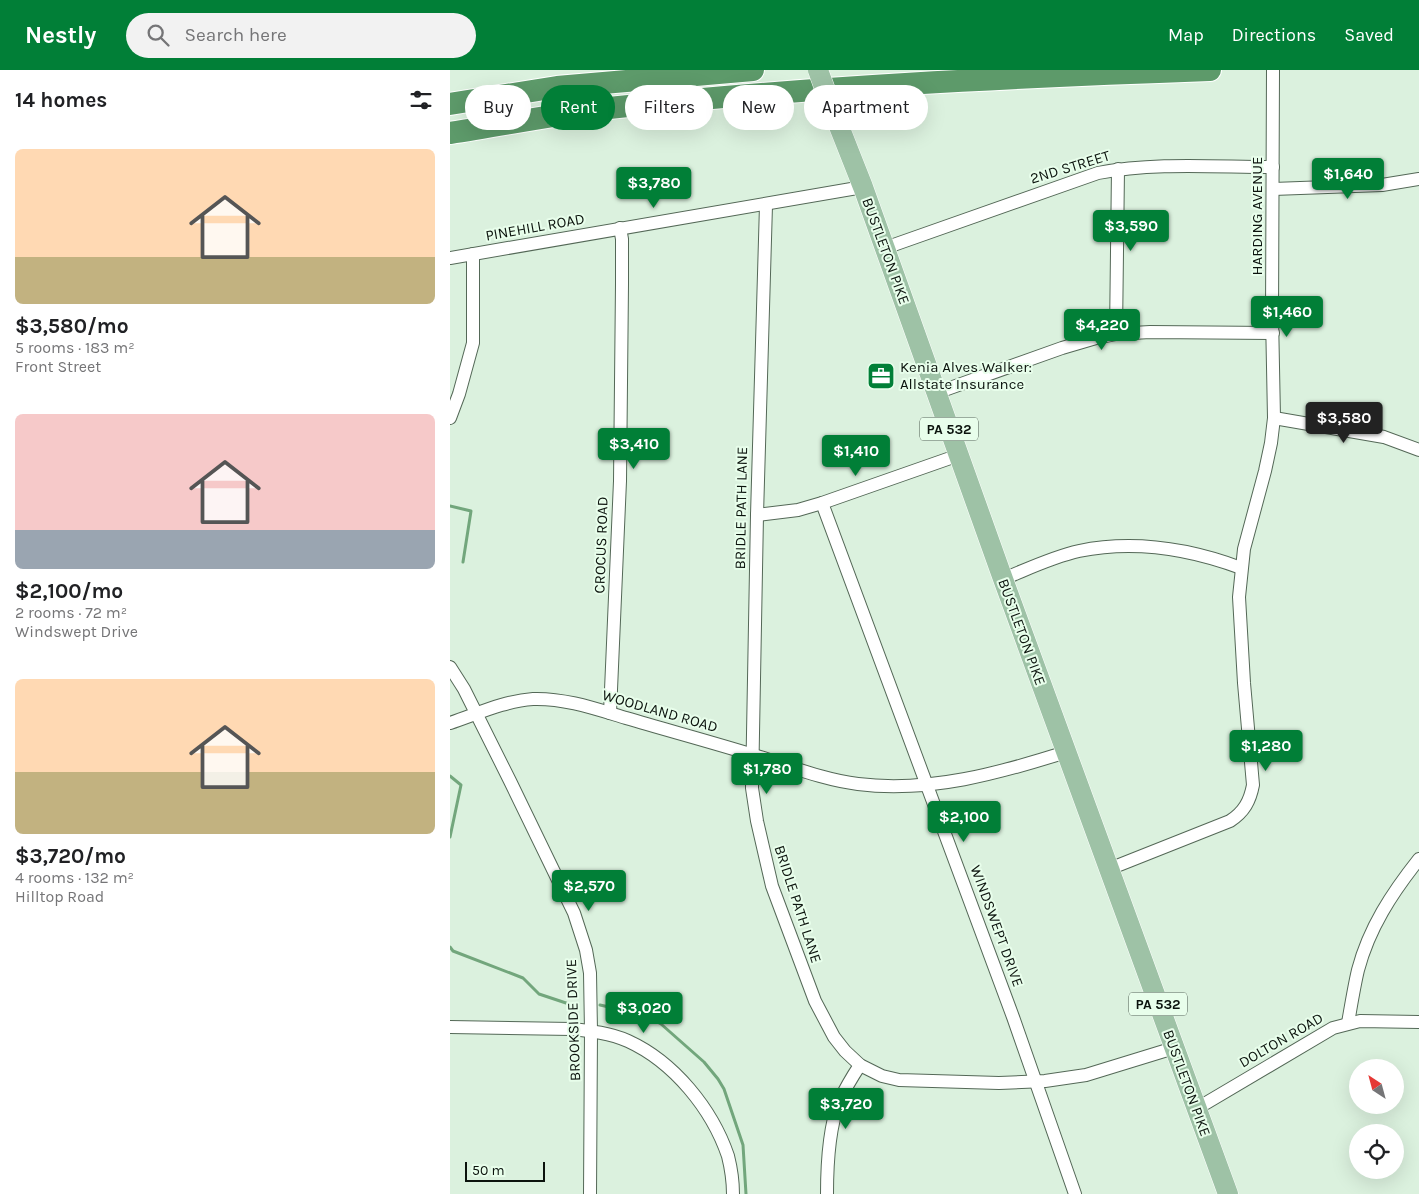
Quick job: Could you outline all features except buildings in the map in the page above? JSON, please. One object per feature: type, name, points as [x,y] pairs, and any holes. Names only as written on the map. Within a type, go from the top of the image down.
[{"type":"highway","points":[[450,104],[557,87],[752,70]]},
{"type":"highway","points":[[450,133],[607,109],[800,91],[1035,76],[1210,70]]},
{"type":"main road","name":"BUSTLETON PIKE","points":[[818,70],[863,187],[1003,580],[1228,1194]]},
{"type":"street","name":"HARDING AVENUE","points":[[1109,868],[1230,821],[1238,816],[1246,807],[1251,796],[1253,785],[1239,616],[1241,568],[1265,471],[1274,418],[1273,70]]},
{"type":"street","name":"2ND STREET","points":[[885,248],[1098,173],[1118,169],[1167,167],[1273,167]]},
{"type":"street","points":[[1116,334],[1118,169]]},
{"type":"street","points":[[1273,188],[1382,185],[1419,179]]},
{"type":"street","name":"PINEHILL ROAD","points":[[450,258],[863,187]]},
{"type":"street","name":"BRIDLE PATH LANE","points":[[766,205],[764,313],[760,375],[752,788],[763,854],[775,895],[820,1013],[834,1037],[860,1065],[882,1076],[899,1080],[999,1083],[1062,1079],[1086,1075],[1174,1048]]},
{"type":"street","name":"CROCUS ROAD","points":[[610,713],[620,481],[622,284],[622,239],[620,228]]},
{"type":"street","points":[[450,418],[460,394],[473,343],[473,254]]},
{"type":"street","points":[[936,393],[1062,348],[1116,334],[1150,332],[1273,333]]},
{"type":"street","points":[[1274,418],[1384,437],[1419,450]]},
{"type":"street","points":[[757,515],[798,510],[822,503],[959,455]]},
{"type":"street","name":"WINDSWEPT DRIVE","points":[[822,503],[927,784],[1075,1194]]},
{"type":"street","points":[[1003,580],[1057,557],[1101,548],[1147,547],[1184,551],[1220,560],[1241,568]]},
{"type":"street","name":"BROOKSIDE DRIVE","points":[[450,667],[464,689],[580,927],[590,973],[590,1194]]},
{"type":"street","name":"WOODLAND ROAD","points":[[450,724],[513,702],[532,699],[570,702],[842,782],[874,786],[927,784],[992,774],[1066,752]]},
{"type":"street","points":[[1348,1023],[1358,972],[1369,938],[1394,892],[1419,859]]},
{"type":"street","name":"DOLTON ROAD","points":[[1196,1109],[1327,1032],[1348,1023],[1374,1020],[1419,1022]]},
{"type":"street","points":[[450,1027],[591,1031],[627,1041],[647,1051],[656,1057],[688,1088],[707,1114],[728,1157],[733,1194]]},
{"type":"street","points":[[827,1194],[834,1121],[845,1088],[860,1065]]},
{"type":"waterway","points":[[450,506],[471,511],[463,562]]},
{"type":"waterway","points":[[450,776],[461,785],[450,837]]},
{"type":"waterway","points":[[450,947],[453,951],[523,978],[539,994],[566,1003]]},
{"type":"waterway","points":[[600,1005],[645,1015],[661,1024],[704,1062],[718,1079],[724,1089],[743,1145],[746,1194]]},
{"type":"place","name":"Kenia Alves Walker: Allstate Insurance","points":[[881,376]]}]
